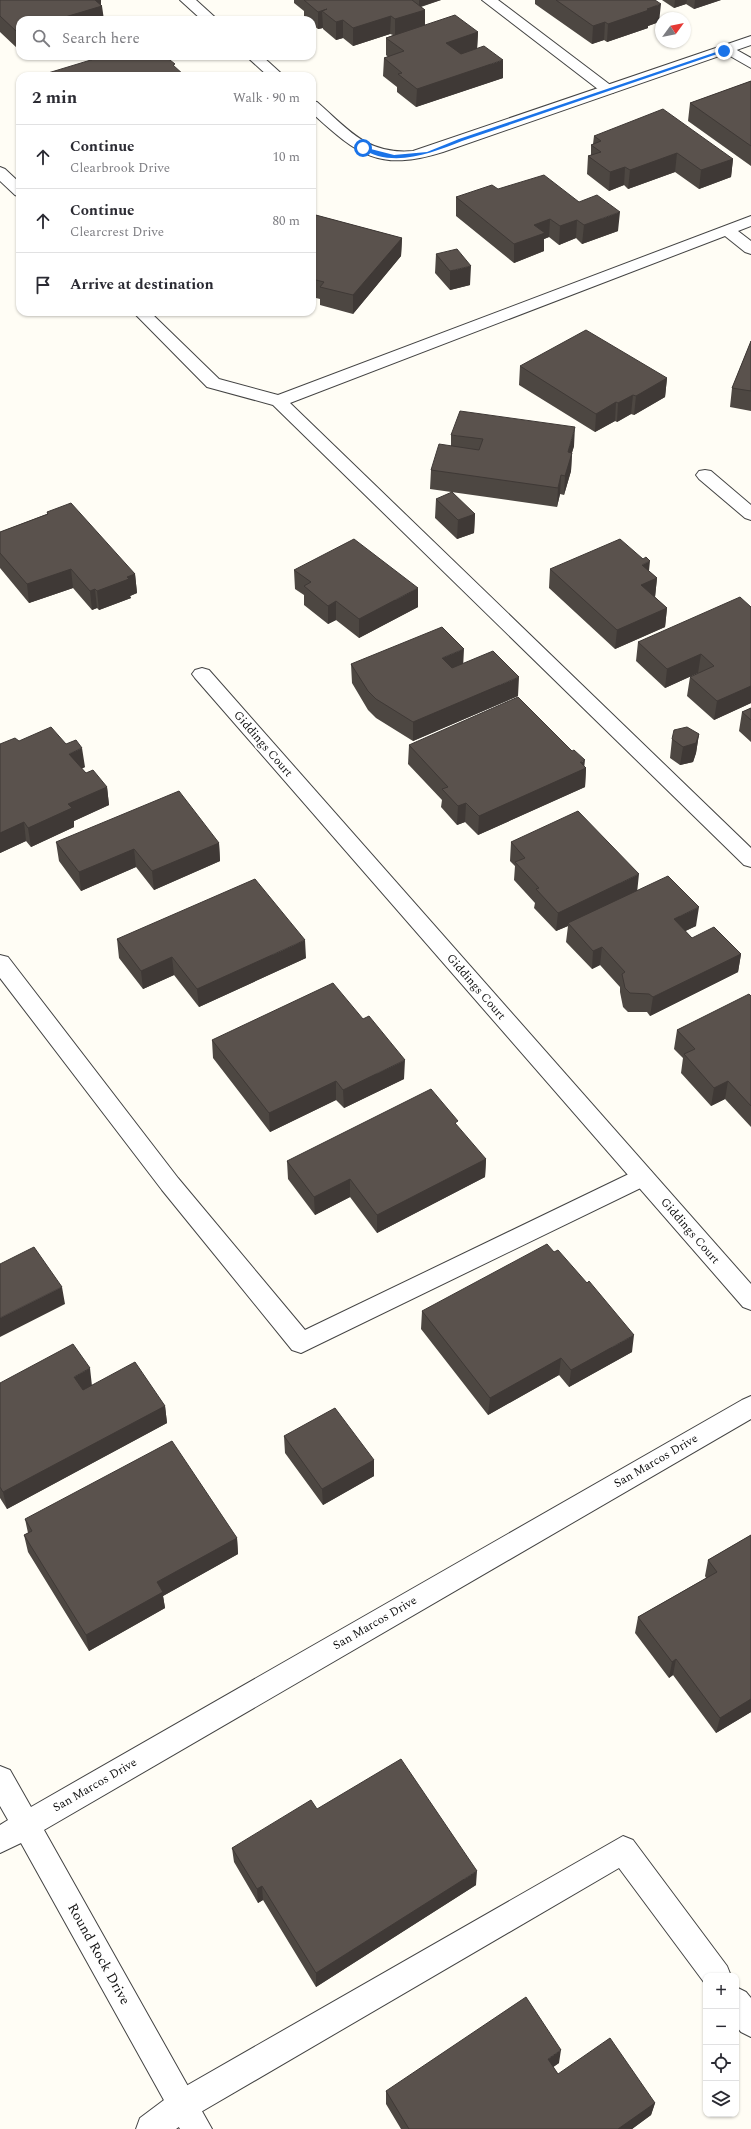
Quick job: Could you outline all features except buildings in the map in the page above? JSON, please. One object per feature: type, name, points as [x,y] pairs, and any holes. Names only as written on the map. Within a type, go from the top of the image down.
[{"type":"street","points":[[187,0],[206,16]]},
{"type":"street","points":[[489,0],[608,90]]},
{"type":"street","points":[[316,108],[363,148],[377,154],[394,157],[428,153],[751,40]]},
{"type":"street","points":[[728,49],[751,64]]},
{"type":"street","points":[[258,60],[272,72]]},
{"type":"street","points":[[0,172],[16,188]]},
{"type":"street","points":[[279,401],[751,221]]},
{"type":"street","points":[[726,230],[751,249]]},
{"type":"street","points":[[145,316],[213,383],[279,401],[751,860]]},
{"type":"street","points":[[705,475],[751,514]]},
{"type":"street","name":"Giddings Court","points":[[202,674],[751,1300]]},
{"type":"street","points":[[0,963],[170,1184],[301,1343],[643,1177]]},
{"type":"street","name":"San Marcos Drive","points":[[0,1840],[751,1407]]},
{"type":"street","name":"Round Rock Drive","points":[[0,1779],[190,2117]]},
{"type":"street","points":[[151,2129],[190,2117],[623,1850],[715,1973]]},
{"type":"street","points":[[739,2006],[751,2022]]},
{"type":"route","points":[[363,148],[377,154],[394,157],[428,153],[461,140],[724,51]]}]
